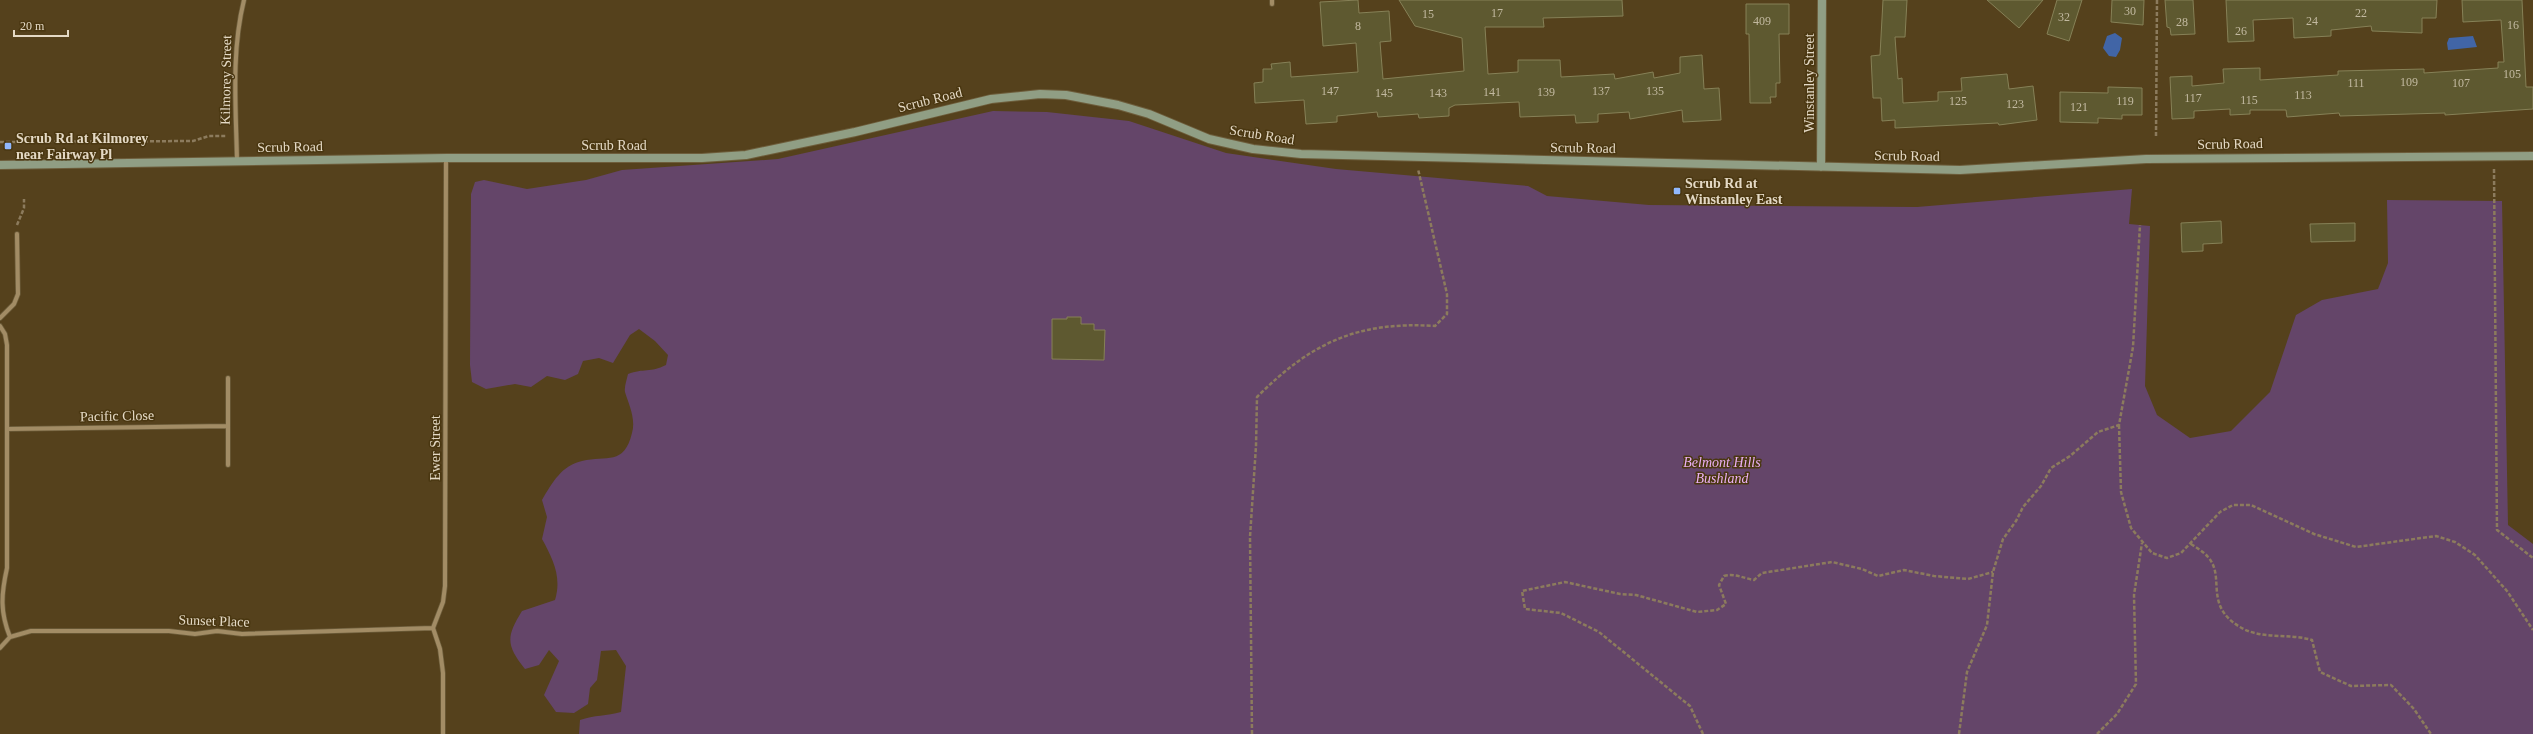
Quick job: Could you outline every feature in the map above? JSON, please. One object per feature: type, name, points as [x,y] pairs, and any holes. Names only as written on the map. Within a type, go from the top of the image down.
[{"type":"main road","name":"Winstanley Street","points":[[1821,167],[1822,0]]},
{"type":"main road","name":"Scrub Road","points":[[0,166],[446,158],[702,158],[746,155],[855,132],[991,99],[1040,94],[1066,95],[1118,105],[1149,114],[1209,138],[1253,149],[1301,154],[1960,170],[2146,158],[2533,156]]},
{"type":"street","name":"Kilmorey Street","points":[[237,161],[236,50],[238,27],[244,0]]},
{"type":"street","name":"Ewer Street","points":[[433,628],[443,602],[445,586],[446,158]]},
{"type":"street","points":[[0,318],[14,304],[18,294],[17,234]]},
{"type":"street","points":[[0,326],[5,334],[7,345],[8,429],[7,568],[2,589],[2,617],[10,637],[0,648]]},
{"type":"street","points":[[228,378],[228,465]]},
{"type":"street","name":"Pacific Close","points":[[8,429],[228,426]]},
{"type":"street","name":"Sunset Place","points":[[10,637],[31,631],[52,630],[169,630],[195,634],[217,631],[242,634],[433,628]]},
{"type":"street","points":[[433,628],[440,649],[442,661],[443,734]]},
{"type":"path","points":[[2156,136],[2157,0]]},
{"type":"path","points":[[0,142],[193,141],[209,136],[236,136]]},
{"type":"path","points":[[1252,734],[1250,536],[1256,446],[1257,397],[1285,370],[1327,343],[1360,331],[1388,326],[1435,326],[1447,314],[1447,294],[1415,156]]},
{"type":"path","points":[[2493,156],[2498,530],[2533,558]]},
{"type":"path","points":[[17,234],[16,223],[24,208],[24,199]]},
{"type":"path","points":[[2140,225],[2134,347],[2119,424],[2121,492],[2131,528],[2152,553],[2167,558],[2181,553],[2220,512],[2233,505],[2251,505],[2314,534],[2356,547],[2436,536],[2455,542],[2475,555],[2507,591],[2533,630]]},
{"type":"path","points":[[1959,734],[1967,672],[1987,625],[1993,572],[2002,539],[2016,521],[2023,507],[2041,486],[2051,468],[2070,456],[2098,432],[2119,424]]},
{"type":"path","points":[[2097,734],[2117,714],[2136,684],[2134,595],[2142,542]]},
{"type":"path","points":[[2191,544],[2209,558],[2214,571],[2219,608],[2240,627],[2270,636],[2296,635],[2312,640],[2320,672],[2351,686],[2391,686],[2414,709],[2431,734]]},
{"type":"path","points":[[1703,734],[1690,706],[1663,686],[1639,663],[1599,632],[1561,612],[1525,609],[1522,592],[1565,582],[1620,594],[1636,595],[1697,612],[1717,610],[1726,604],[1719,585],[1724,576],[1732,574],[1741,578],[1754,580],[1762,573],[1832,562],[1862,569],[1878,576],[1904,570],[1934,576],[1968,579],[1993,572]]},
{"type":"green space","name":"Belmont Hills Bushland","points":[[993,111],[1047,112],[1129,121],[1226,153],[1336,169],[1528,186],[1547,196],[1649,205],[1917,207],[2132,189],[2129,224],[2150,226],[2145,386],[2157,415],[2190,438],[2231,431],[2270,392],[2296,315],[2322,300],[2378,289],[2388,263],[2387,200],[2502,201],[2508,525],[2533,544],[2533,734],[579,734],[580,720],[621,712],[626,666],[616,650],[601,651],[597,680],[590,688],[588,704],[574,713],[556,712],[544,695],[559,661],[549,650],[539,665],[525,669],[514,653],[510,641],[511,634],[522,611],[555,600],[557,592],[557,576],[555,568],[542,539],[547,517],[542,500],[554,481],[569,466],[591,459],[613,457],[619,455],[624,450],[629,443],[633,428],[632,412],[625,392],[628,374],[656,369],[666,365],[668,355],[655,341],[639,329],[630,335],[613,363],[599,358],[583,361],[578,374],[565,380],[547,376],[531,387],[515,384],[486,389],[472,382],[470,365],[471,194],[475,182],[484,180],[527,189],[586,180],[622,170],[778,159]]},
{"type":"water","points":[[2115,33],[2122,38],[2120,50],[2116,57],[2109,56],[2103,48],[2107,36]]},
{"type":"water","points":[[2473,36],[2477,47],[2448,50],[2447,43],[2449,38]]},
{"type":"building","points":[[1358,0],[1359,13],[1389,11],[1391,41],[1380,42],[1383,79],[1464,71],[1462,38],[1415,26],[1399,0],[1622,0],[1623,16],[1543,18],[1544,27],[1485,27],[1488,74],[1518,72],[1518,60],[1560,60],[1561,77],[1614,74],[1615,79],[1653,72],[1654,78],[1680,73],[1680,57],[1702,55],[1704,89],[1719,88],[1721,120],[1683,122],[1682,110],[1630,119],[1629,112],[1598,114],[1598,122],[1576,123],[1575,115],[1520,117],[1519,102],[1455,105],[1449,108],[1449,116],[1419,118],[1418,114],[1378,117],[1377,112],[1337,116],[1337,122],[1306,124],[1304,100],[1255,103],[1254,83],[1263,82],[1263,69],[1272,69],[1271,64],[1290,62],[1291,77],[1358,72],[1356,43],[1323,46],[1320,2]]},
{"type":"building","points":[[1883,0],[1907,0],[1905,37],[1895,37],[1898,79],[1902,78],[1903,103],[1938,101],[1938,92],[1962,91],[1961,78],[2007,74],[2009,89],[2033,86],[2037,120],[1999,125],[1998,123],[1895,128],[1895,120],[1882,121],[1881,98],[1873,98],[1871,56],[1880,55]]},
{"type":"building","points":[[1987,0],[2043,0],[2019,28]]},
{"type":"building","points":[[2057,0],[2082,0],[2069,41],[2047,34]]},
{"type":"building","points":[[2112,0],[2144,0],[2143,25],[2111,22]]},
{"type":"building","points":[[2165,0],[2193,0],[2195,34],[2171,35],[2170,28],[2167,27]]},
{"type":"building","points":[[2226,0],[2437,0],[2436,18],[2422,18],[2422,33],[2372,31],[2371,26],[2331,30],[2331,36],[2294,38],[2293,18],[2253,20],[2254,41],[2228,42]]},
{"type":"building","points":[[2462,0],[2522,0],[2526,87],[2533,87],[2533,109],[2445,115],[2445,113],[2340,116],[2339,113],[2287,117],[2286,110],[2250,110],[2250,114],[2230,115],[2230,109],[2194,111],[2194,118],[2172,119],[2170,77],[2192,76],[2192,86],[2224,83],[2223,69],[2260,68],[2260,80],[2338,75],[2338,71],[2424,69],[2424,73],[2498,68],[2498,62],[2504,62],[2501,20],[2463,22]]},
{"type":"building","points":[[1746,4],[1789,4],[1789,34],[1779,34],[1780,83],[1776,83],[1776,97],[1770,97],[1771,103],[1750,103],[1749,34],[1746,34]]},
{"type":"building","points":[[2108,87],[2142,88],[2142,115],[2122,115],[2122,119],[2098,118],[2098,123],[2060,122],[2060,92],[2108,93]]},
{"type":"building","points":[[2221,221],[2222,243],[2203,244],[2203,251],[2182,252],[2181,223]]},
{"type":"building","points":[[2355,223],[2355,241],[2311,242],[2310,224]]},
{"type":"building","points":[[1067,317],[1081,317],[1081,324],[1094,324],[1094,330],[1105,330],[1104,360],[1052,359],[1052,319],[1067,319]]},
{"type":"place","name":"Scrub Rd at Kilmorey near Fairway Pl","points":[[8,146]]},
{"type":"place","name":"Scrub Rd at Winstanley East","points":[[1677,191]]}]
